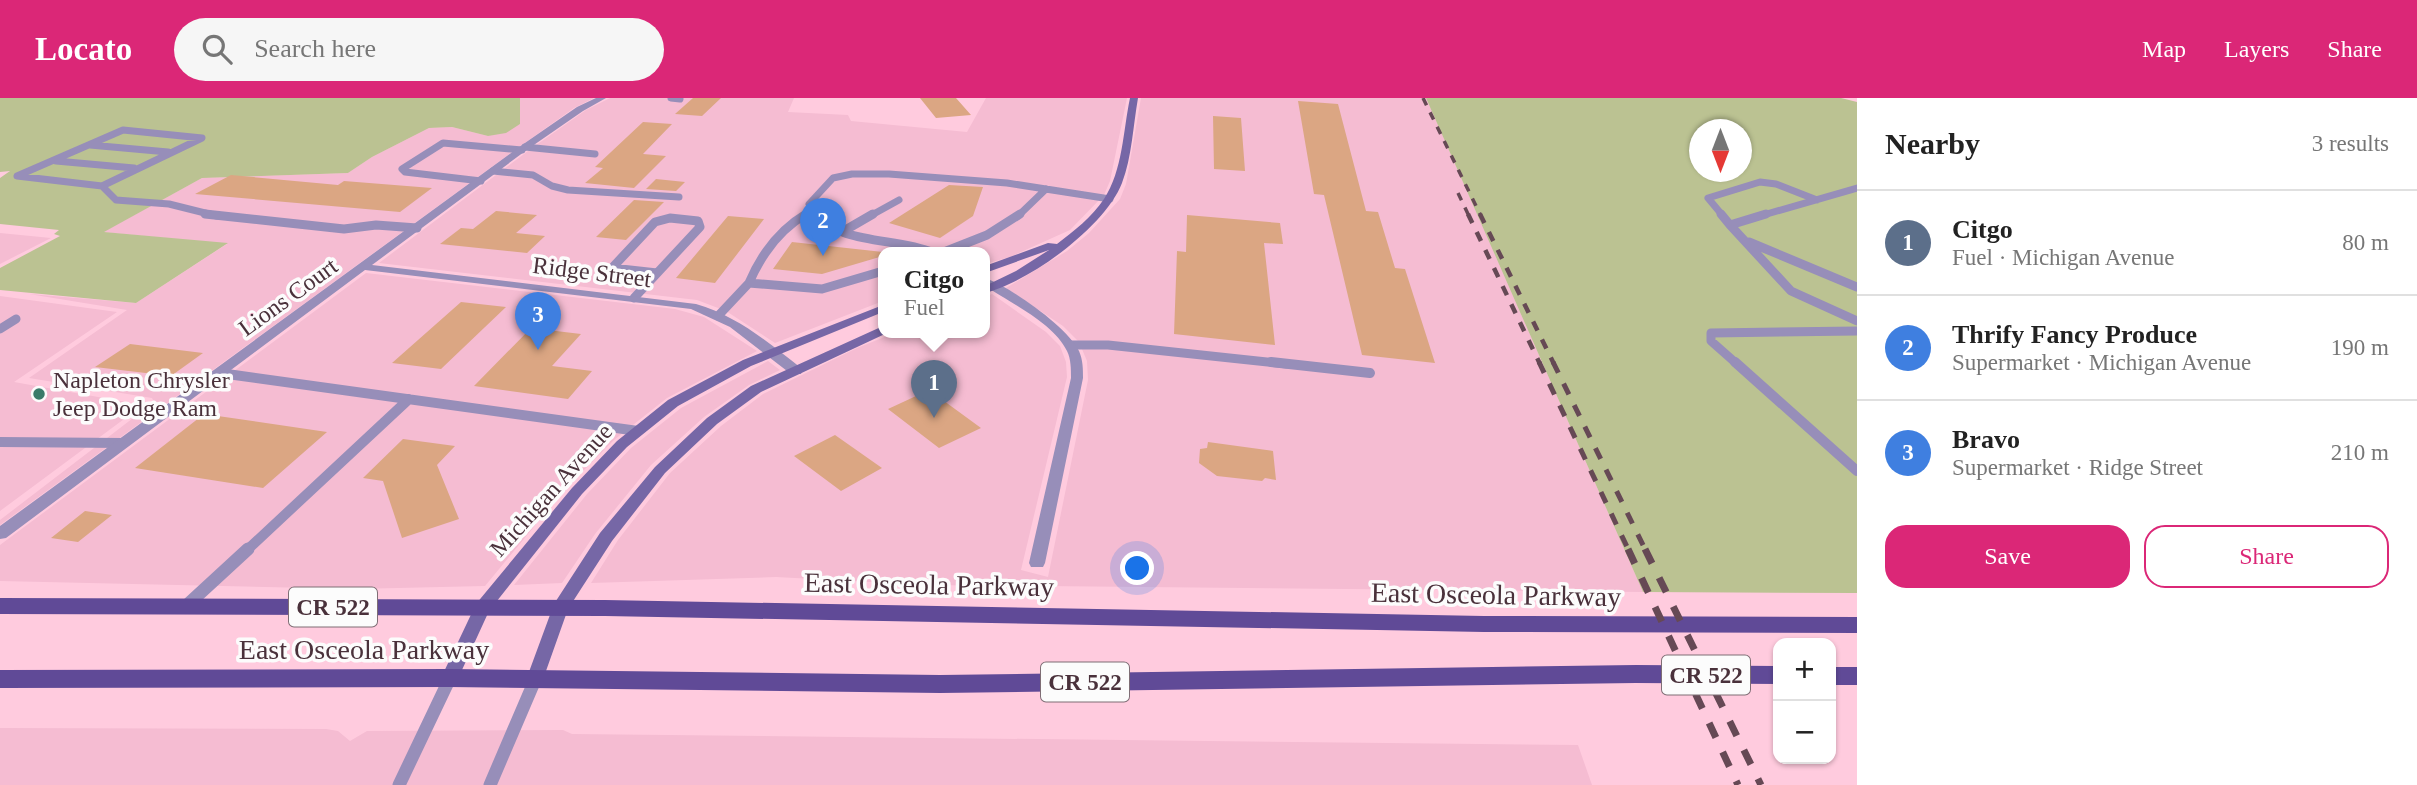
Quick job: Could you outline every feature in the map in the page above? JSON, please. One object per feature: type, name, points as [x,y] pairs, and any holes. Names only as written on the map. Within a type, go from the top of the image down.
[{"type":"main road","points":[[990,285],[1032,267],[1077,233],[1110,199],[1118,183],[1133,98]]},
{"type":"main road","points":[[990,268],[1026,256],[1077,233]]},
{"type":"main road","name":"Michigan Avenue","points":[[450,678],[482,608],[576,491],[622,444],[673,404],[771,352],[878,310]]},
{"type":"main road","points":[[535,680],[560,608],[606,537],[660,470],[712,421],[756,389],[878,332]]},
{"type":"main road","name":"East Osceola Parkway","points":[[0,606],[560,608],[1614,626],[1857,625]]},
{"type":"main road","name":"East Osceola Parkway","points":[[0,679],[450,678],[940,684],[1636,674],[1773,675]]},
{"type":"main road","points":[[1836,676],[1857,676]]},
{"type":"street","name":"Lions Court","points":[[0,534],[523,149],[580,109],[602,98]]},
{"type":"street","name":"Ridge Street","points":[[364,267],[692,306],[718,316],[760,341],[796,371]]},
{"type":"street","points":[[990,287],[1055,328],[1070,345],[1077,362],[1077,378],[1037,563]]},
{"type":"lane","points":[[671,98],[680,99]]},
{"type":"lane","points":[[123,130],[202,138],[102,186],[17,176],[89,145],[123,130]]},
{"type":"lane","points":[[481,181],[405,172],[402,169],[443,143],[596,154]]},
{"type":"lane","points":[[89,145],[171,153]]},
{"type":"lane","points":[[53,160],[137,169]]},
{"type":"lane","points":[[493,171],[533,175],[552,186],[568,190],[679,197]]},
{"type":"lane","points":[[920,247],[908,242],[842,232],[814,217],[809,204],[833,178],[852,174],[889,174],[1007,183],[1110,199]]},
{"type":"lane","points":[[1817,200],[1776,184],[1760,182],[1708,198],[1791,290],[1857,321]]},
{"type":"lane","points":[[102,186],[116,200],[169,204],[208,215],[344,229],[376,225],[417,228]]},
{"type":"lane","points":[[1730,225],[1857,188]]},
{"type":"lane","points":[[957,247],[1009,223],[1026,211],[1045,189]]},
{"type":"lane","points":[[842,232],[899,200]]},
{"type":"lane","points":[[718,316],[749,283],[754,271],[794,220],[812,211]]},
{"type":"lane","points":[[634,298],[699,228],[698,221],[670,218],[655,222],[612,268],[657,273]]},
{"type":"lane","points":[[1743,239],[1857,287]]},
{"type":"lane","points":[[749,283],[822,289],[878,272]]},
{"type":"lane","points":[[0,329],[16,319]]},
{"type":"lane","points":[[1857,331],[1711,333],[1711,341],[1857,471]]},
{"type":"lane","points":[[1070,345],[1108,345],[1370,373]]},
{"type":"lane","points":[[220,373],[638,431]]},
{"type":"lane","points":[[185,607],[410,399]]},
{"type":"lane","points":[[0,442],[124,443]]},
{"type":"lane","points":[[399,785],[450,678]]},
{"type":"lane","points":[[490,785],[535,680]]},
{"type":"shaded area","points":[[520,98],[594,98],[574,108],[519,147],[0,525],[0,520],[154,402],[152,398],[29,378],[127,310],[29,294],[136,303],[227,244],[103,232],[202,178],[348,173],[372,157],[429,128],[452,127],[488,136],[520,124]]},
{"type":"shaded area","points":[[610,98],[794,98],[788,112],[848,115],[851,121],[967,132],[986,98],[1127,98],[1110,181],[1104,195],[1070,230],[1010,257],[990,263],[990,247],[878,247],[878,303],[775,343],[726,311],[697,300],[379,263],[586,110]]},
{"type":"shaded area","points":[[1141,98],[1426,98],[1643,592],[927,585],[776,577],[591,583],[618,540],[670,473],[721,426],[763,394],[882,338],[990,338],[992,294],[1046,332],[1060,346],[1066,362],[1067,377],[1021,570],[1048,577],[1088,380],[1087,361],[1079,342],[1063,326],[1006,288],[1067,251],[1089,233],[1120,199],[1126,184]]},
{"type":"shaded area","points":[[0,233],[51,238],[0,264]]},
{"type":"shaded area","points":[[366,273],[675,309],[704,317],[757,351],[667,398],[614,440],[566,488],[485,586],[354,589],[0,581],[0,545]]},
{"type":"shaded area","name":"Napleton Chrysler Jeep Dodge Ram","points":[[0,296],[117,312],[14,382],[143,405],[0,511]]},
{"type":"shaded area","points":[[768,361],[780,370],[749,385],[704,417],[651,465],[595,534],[562,583],[514,585],[587,494],[631,448],[681,408]]},
{"type":"shaded area","points":[[0,728],[326,729],[338,731],[350,741],[367,731],[563,730],[572,734],[1578,745],[1592,785],[0,785]]},
{"type":"green space","points":[[0,98],[520,98],[520,124],[506,133],[488,136],[452,127],[429,128],[372,157],[348,173],[202,178],[104,232],[228,243],[136,303],[0,290],[0,268],[60,236],[54,234],[59,230],[0,224],[0,178],[10,171],[0,172]]},
{"type":"green space","points":[[1426,98],[1841,98],[1857,102],[1857,593],[1643,592]]},
{"type":"building","points":[[693,98],[721,98],[702,116],[675,114]]},
{"type":"building","points":[[920,98],[956,98],[971,115],[936,118]]},
{"type":"building","points":[[1298,101],[1338,104],[1366,211],[1378,212],[1395,268],[1405,269],[1435,363],[1362,355],[1324,195],[1314,194]]},
{"type":"building","points":[[1213,116],[1241,118],[1245,171],[1214,169]]},
{"type":"building","points":[[643,122],[672,124],[643,154],[666,156],[634,188],[585,183],[603,168],[595,167]]},
{"type":"building","points":[[231,175],[338,185],[344,181],[432,188],[400,212],[195,194]]},
{"type":"building","points":[[656,179],[685,182],[676,191],[646,189]]},
{"type":"building","points":[[949,185],[983,187],[973,216],[940,238],[889,223]]},
{"type":"building","points":[[634,200],[664,202],[626,240],[596,237]]},
{"type":"building","points":[[496,211],[537,215],[516,233],[545,236],[527,253],[440,244],[461,228],[473,229]]},
{"type":"building","points":[[1187,215],[1280,223],[1283,244],[1264,243],[1275,345],[1174,334],[1177,251],[1186,252]]},
{"type":"building","points":[[728,216],[764,219],[715,283],[676,278]]},
{"type":"building","points":[[792,242],[878,251],[878,257],[822,274],[773,269]]},
{"type":"building","points":[[461,302],[506,307],[441,369],[392,363]]},
{"type":"building","points":[[531,328],[581,334],[552,366],[592,371],[568,399],[474,386]]},
{"type":"building","points":[[130,344],[203,353],[171,376],[95,367]]},
{"type":"building","points":[[929,390],[981,428],[939,448],[888,409]]},
{"type":"building","points":[[204,414],[327,432],[263,488],[135,468]]},
{"type":"building","points":[[835,435],[882,468],[841,491],[794,456]]},
{"type":"building","points":[[403,439],[455,446],[437,465],[459,519],[402,538],[383,481],[363,478]]},
{"type":"building","points":[[1208,442],[1273,451],[1276,480],[1217,476],[1199,463],[1200,449],[1207,448]]},
{"type":"building","points":[[85,511],[112,515],[78,542],[51,538]]},
{"type":"railway","points":[[1423,98],[1481,216]]},
{"type":"railway","points":[[1458,193],[1469,216]]},
{"type":"railway","points":[[1468,214],[1540,364]]},
{"type":"railway","points":[[1480,214],[1554,364]]},
{"type":"railway","points":[[1539,362],[1629,551]]},
{"type":"railway","points":[[1553,362],[1646,551]]},
{"type":"railway","points":[[1628,549],[1738,785]]},
{"type":"railway","points":[[1645,549],[1761,785]]},
{"type":"place","name":"Thrify Fancy Produce","points":[[823,256]]},
{"type":"place","name":"Bravo","points":[[538,350]]},
{"type":"place","name":"Napleton Chrysler Jeep Dodge Ram","points":[[39,394]]},
{"type":"place","name":"Citgo","points":[[934,418]]}]
